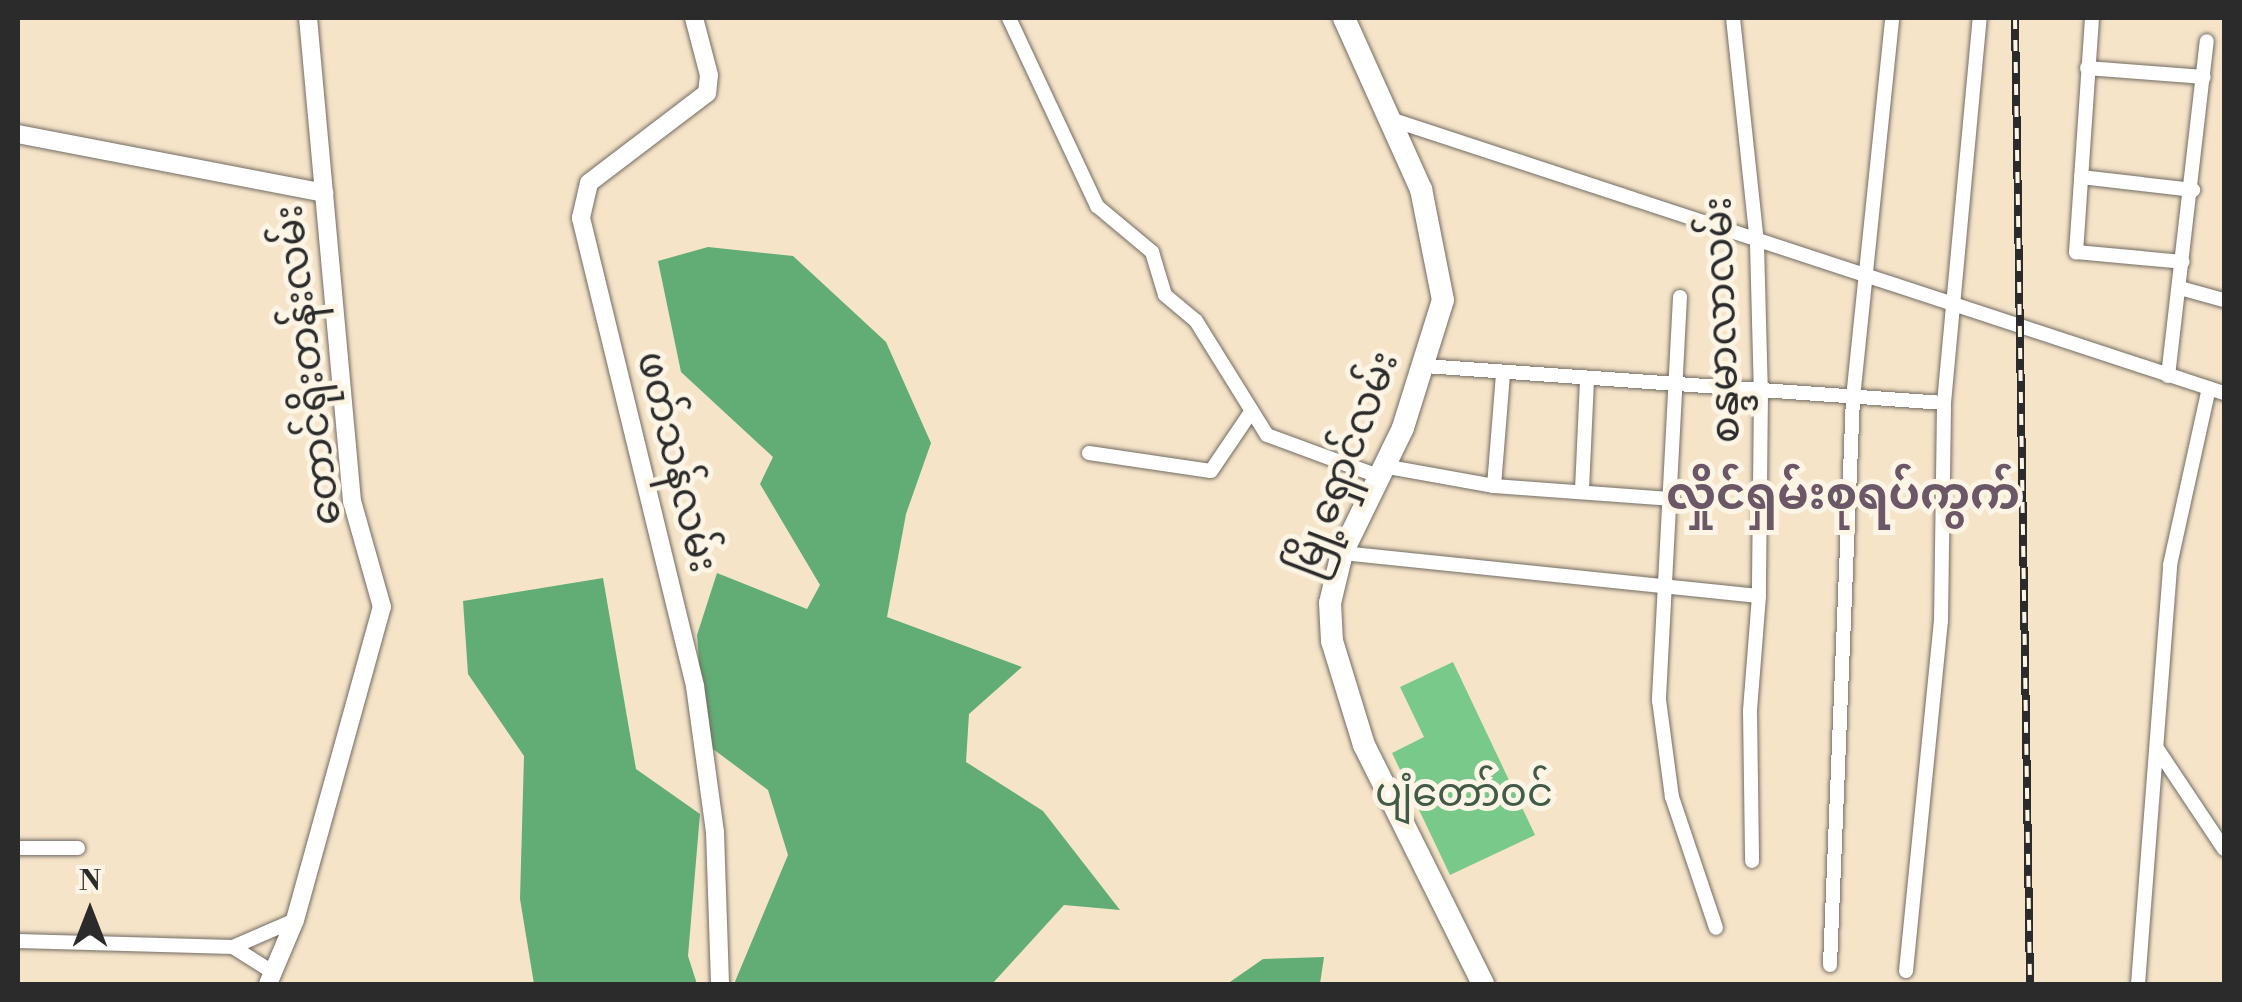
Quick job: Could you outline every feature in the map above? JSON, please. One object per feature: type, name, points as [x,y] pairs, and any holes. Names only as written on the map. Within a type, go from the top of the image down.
[{"type":"highway","name":"မြို့ရှောင်လမ်း","points":[[1344,18],[1433,225],[1442,276],[1440,322],[1425,366],[1342,553],[1329,620],[1338,681],[1484,984]]},
{"type":"street","name":"တောင်ရိုးတန်းလမ်း","points":[[270,978],[295,920],[382,607],[352,501],[308,18]]},
{"type":"street","name":"ဖတ်သန်လမ်း","points":[[694,18],[709,75],[707,93],[589,183],[581,218],[696,686],[715,832],[720,984]]},
{"type":"street","points":[[1009,18],[1096,206],[1152,252],[1165,295],[1196,321],[1267,435],[1292,449],[1380,471],[1494,486],[1673,498]]},
{"type":"street","name":"စန္ဒမာလာလမ်း","points":[[1733,18],[1757,244],[1761,392],[1760,596],[1750,710],[1752,861]]},
{"type":"street","points":[[1830,965],[1853,398],[1861,277],[1892,18]]},
{"type":"street","points":[[1906,971],[1941,621],[1944,403],[1980,18]]},
{"type":"street","points":[[2092,18],[2076,252],[2184,262]]},
{"type":"street","points":[[2168,376],[2193,190],[2206,41]]},
{"type":"street","points":[[2088,68],[2204,77]]},
{"type":"street","points":[[1390,119],[1757,244],[2224,393]]},
{"type":"street","points":[[18,134],[324,193]]},
{"type":"street","points":[[2081,177],[2193,190]]},
{"type":"street","points":[[2180,288],[2224,300]]},
{"type":"street","points":[[1680,298],[1680,389],[1659,700],[1672,797],[1716,928]]},
{"type":"street","points":[[1425,366],[1680,389],[1944,403]]},
{"type":"street","points":[[1494,486],[1503,373]]},
{"type":"street","points":[[1582,490],[1587,380]]},
{"type":"street","points":[[2138,984],[2170,564],[2209,388]]},
{"type":"street","points":[[1089,453],[1211,472],[1250,412]]},
{"type":"street","points":[[1342,553],[1760,596]]},
{"type":"street","points":[[2158,750],[2224,849]]},
{"type":"street","points":[[18,848],[78,848]]},
{"type":"street","points":[[18,941],[233,947],[295,920]]},
{"type":"street","points":[[233,947],[270,978]]},
{"type":"green space","points":[[708,247],[793,256],[886,342],[931,443],[906,514],[887,617],[1022,667],[969,714],[966,762],[1043,811],[1120,910],[1064,905],[992,984],[734,984],[788,855],[768,790],[705,743],[697,635],[717,573],[807,609],[820,585],[760,484],[773,457],[681,372],[658,261]]},
{"type":"green space","points":[[603,578],[636,769],[700,814],[688,956],[697,984],[534,984],[520,899],[524,756],[468,674],[463,601]]},
{"type":"green space","name":"ပျံတော်ဝင်","points":[[1453,662],[1535,835],[1450,875],[1392,753],[1424,737],[1400,687]]},
{"type":"green space","points":[[1324,957],[1320,984],[1227,984],[1263,959]]},
{"type":"railway","points":[[2015,18],[2030,984]]},
{"type":"district","name":"လှိုင်ရှမ်းစုရပ်ကွက်","points":[[1843,496]]}]
